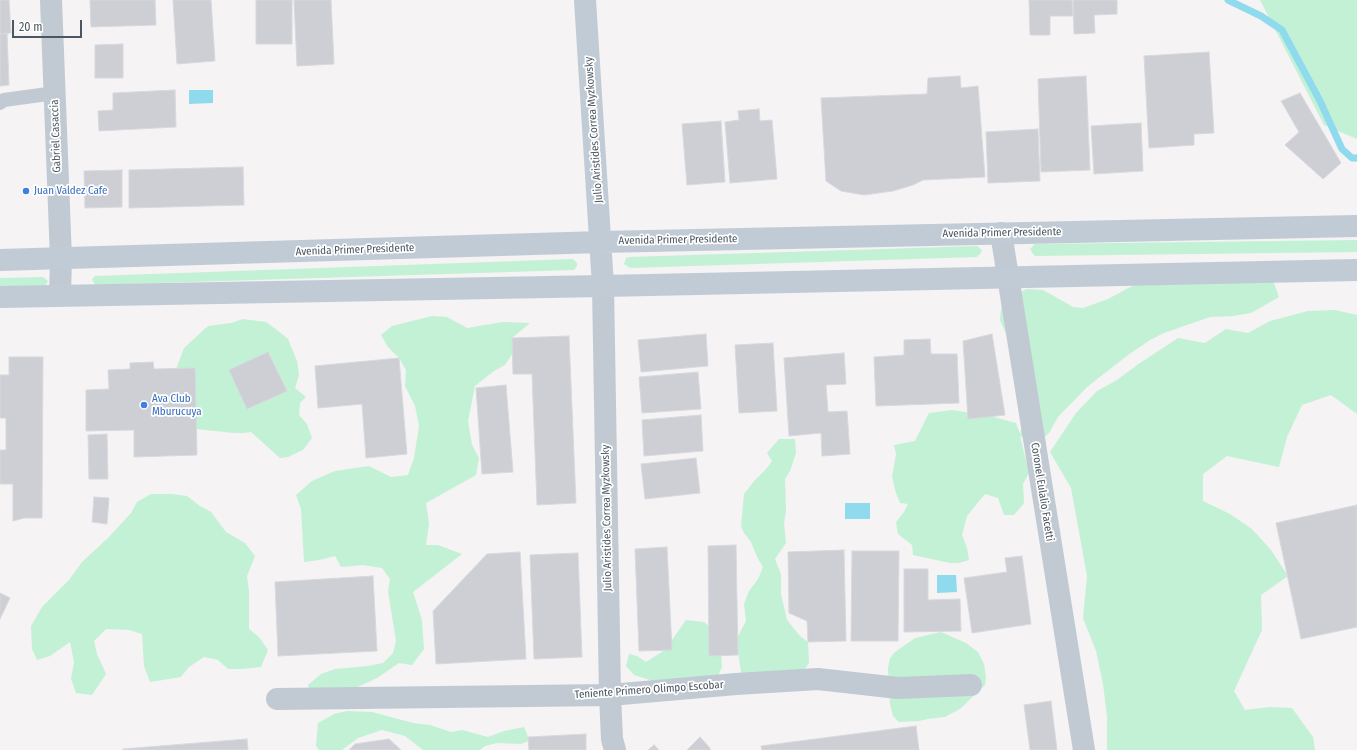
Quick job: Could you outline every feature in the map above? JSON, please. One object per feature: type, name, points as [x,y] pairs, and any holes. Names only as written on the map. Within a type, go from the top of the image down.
[{"type":"main road","name":"Julio Aristides Correa Myzkowsky","points":[[585,0],[603,286]]},
{"type":"main road","name":"Avenida Primer Presidente","points":[[0,260],[601,251],[1001,233],[1357,226]]},
{"type":"main road","points":[[0,297],[1357,270]]},
{"type":"street","name":"Gabriel Casaccia","points":[[51,0],[61,259],[60,295]]},
{"type":"street","name":"Coronel Eulalio Facetti","points":[[1001,233],[1007,278],[1084,750]]},
{"type":"street","name":"Julio Aristides Correa Myzkowsky","points":[[603,286],[610,695],[614,750]]},
{"type":"street","name":"Teniente Primero Olimpo Escobar","points":[[277,699],[610,695],[736,684],[818,679],[898,688],[971,685]]},
{"type":"lane","points":[[0,103],[4,100],[55,93]]},
{"type":"green space","points":[[1260,0],[1357,0],[1357,139],[1324,125]]},
{"type":"green space","points":[[1357,240],[1357,252],[1035,256],[1030,249],[1035,244]]},
{"type":"green space","points":[[977,246],[982,250],[977,257],[630,268],[624,264],[626,258],[629,257]]},
{"type":"green space","points":[[573,259],[577,263],[574,270],[95,285],[92,279],[95,276]]},
{"type":"green space","points":[[43,277],[48,281],[45,287],[0,289],[0,278]]},
{"type":"green space","points":[[1265,278],[1274,283],[1279,297],[1251,313],[1233,316],[1210,317],[1164,333],[1150,340],[1087,387],[1058,417],[1049,433],[1035,445],[1020,436],[1029,473],[1023,484],[1024,503],[1014,515],[1004,515],[998,498],[985,494],[967,516],[962,535],[967,548],[969,560],[959,563],[950,563],[913,555],[912,545],[898,534],[896,522],[908,504],[900,503],[892,477],[896,454],[894,445],[915,441],[929,413],[952,410],[990,416],[1016,423],[1020,434],[1023,419],[1007,336],[1000,320],[1002,300],[1027,289],[1043,290],[1073,307],[1083,308],[1108,299],[1134,285]]},
{"type":"green space","points":[[1335,310],[1357,315],[1357,414],[1331,395],[1302,405],[1287,437],[1279,467],[1227,456],[1203,474],[1203,501],[1230,514],[1252,529],[1271,550],[1288,576],[1261,595],[1262,630],[1234,691],[1245,710],[1270,707],[1292,708],[1313,737],[1315,750],[1107,750],[1107,717],[1103,684],[1096,651],[1083,618],[1087,576],[1071,488],[1050,452],[1076,413],[1097,391],[1117,380],[1178,338],[1205,343],[1226,329],[1248,333],[1270,321],[1308,311]]},
{"type":"green space","points":[[432,316],[447,317],[467,328],[503,322],[530,323],[512,338],[513,353],[505,365],[494,371],[475,386],[468,421],[472,445],[479,458],[476,475],[426,503],[429,523],[426,545],[438,545],[462,554],[413,592],[422,620],[424,649],[412,665],[399,663],[377,678],[351,690],[313,700],[308,685],[321,674],[335,669],[383,663],[393,653],[396,641],[388,591],[390,579],[382,568],[363,565],[341,567],[335,556],[304,562],[301,509],[296,495],[312,481],[335,471],[369,466],[391,477],[408,475],[414,458],[419,426],[415,406],[405,386],[406,370],[399,358],[388,347],[381,335],[392,326]]},
{"type":"green space","points":[[243,319],[266,322],[277,330],[288,339],[297,361],[299,375],[295,388],[306,397],[300,403],[299,415],[307,424],[312,438],[303,450],[288,457],[280,458],[251,432],[234,433],[196,429],[176,369],[184,348],[208,326],[231,323]]},
{"type":"green space","points":[[779,439],[795,439],[796,453],[790,471],[785,479],[786,511],[784,523],[786,543],[775,559],[781,574],[781,594],[787,620],[800,636],[808,642],[809,663],[803,672],[742,678],[737,638],[746,621],[744,604],[749,591],[758,579],[763,567],[751,542],[741,526],[744,494],[772,461],[767,453]]},
{"type":"green space","points":[[151,494],[187,496],[211,512],[226,532],[245,543],[255,556],[247,576],[249,591],[249,629],[259,637],[268,650],[261,667],[228,669],[218,660],[204,657],[189,667],[181,677],[150,682],[144,666],[142,634],[129,630],[106,629],[94,641],[97,654],[106,674],[92,695],[76,693],[71,679],[74,662],[70,642],[50,656],[37,660],[32,649],[31,626],[42,607],[69,580],[82,562],[108,538],[131,513],[137,502]]},
{"type":"green space","points":[[686,620],[704,622],[720,635],[722,667],[716,680],[658,686],[650,680],[634,675],[626,666],[629,654],[637,656],[646,662],[665,650]]},
{"type":"green space","points":[[941,632],[966,643],[978,652],[984,664],[986,677],[985,685],[960,709],[945,717],[899,722],[893,716],[890,704],[888,668],[890,658],[895,652],[915,638]]},
{"type":"green space","points":[[347,711],[372,712],[413,723],[430,725],[451,732],[462,730],[488,737],[504,731],[524,727],[528,741],[521,744],[497,743],[485,746],[480,750],[423,750],[405,736],[382,730],[358,738],[342,750],[319,750],[316,746],[318,723],[334,714]]},
{"type":"water","points":[[189,90],[213,90],[213,103],[189,104]]},
{"type":"water","points":[[845,503],[870,503],[870,519],[845,519]]},
{"type":"water","points":[[937,575],[956,575],[957,592],[937,593]]},
{"type":"building","points":[[0,0],[9,0],[11,33],[0,34]]},
{"type":"building","points":[[90,0],[155,0],[156,25],[91,27]]},
{"type":"building","points":[[173,0],[211,0],[215,61],[177,64]]},
{"type":"building","points":[[256,0],[292,0],[292,44],[256,44]]},
{"type":"building","points":[[294,0],[331,0],[334,64],[297,66]]},
{"type":"building","points":[[1029,0],[1072,0],[1073,16],[1050,16],[1050,35],[1030,35]]},
{"type":"building","points":[[1073,0],[1117,0],[1117,14],[1094,15],[1095,33],[1074,34]]},
{"type":"building","points":[[7,33],[9,85],[0,86],[0,34]]},
{"type":"building","points":[[123,44],[123,78],[95,78],[95,45]]},
{"type":"building","points":[[1209,52],[1214,133],[1194,134],[1194,145],[1149,148],[1144,56]]},
{"type":"building","points":[[960,76],[961,88],[978,86],[985,177],[923,180],[913,185],[893,191],[864,195],[841,191],[826,181],[821,98],[927,94],[928,78]]},
{"type":"building","points":[[1086,76],[1090,170],[1041,172],[1038,79]]},
{"type":"building","points":[[175,90],[176,127],[99,131],[98,111],[113,110],[113,93]]},
{"type":"building","points":[[1300,93],[1341,163],[1323,179],[1285,145],[1299,132],[1281,101]]},
{"type":"building","points":[[759,109],[760,121],[772,120],[777,179],[730,183],[725,122],[739,120],[738,111]]},
{"type":"building","points":[[721,121],[725,182],[687,185],[682,124]]},
{"type":"building","points":[[1141,123],[1143,171],[1094,174],[1091,126]]},
{"type":"building","points":[[1038,129],[1040,181],[988,183],[986,132]]},
{"type":"building","points":[[243,167],[244,205],[129,208],[129,170]]},
{"type":"building","points":[[122,170],[122,207],[85,208],[84,171]]},
{"type":"building","points":[[706,334],[708,366],[641,372],[638,340]]},
{"type":"building","points":[[992,334],[1005,415],[968,419],[963,341]]},
{"type":"building","points":[[569,336],[576,503],[537,505],[532,374],[513,374],[512,338]]},
{"type":"building","points":[[930,339],[931,354],[957,354],[959,403],[876,406],[874,357],[904,355],[904,340]]},
{"type":"building","points":[[773,343],[777,411],[739,413],[735,345]]},
{"type":"building","points":[[268,352],[287,391],[247,409],[229,370]]},
{"type":"building","points":[[844,353],[846,384],[826,385],[828,412],[847,411],[850,454],[822,456],[821,433],[789,436],[784,358]]},
{"type":"building","points":[[9,357],[43,357],[42,518],[24,518],[13,521],[13,484],[0,484],[0,450],[6,450],[6,418],[0,418],[0,375],[9,375]]},
{"type":"building","points":[[399,358],[407,454],[366,458],[362,404],[318,408],[315,366]]},
{"type":"building","points":[[153,362],[154,369],[195,368],[197,455],[134,457],[134,430],[86,431],[86,390],[109,389],[108,370],[130,369],[130,363]]},
{"type":"building","points":[[698,372],[701,409],[642,413],[639,377]]},
{"type":"building","points":[[506,385],[513,472],[482,474],[476,388]]},
{"type":"building","points":[[701,415],[703,451],[644,456],[642,420]]},
{"type":"building","points":[[107,434],[108,479],[89,479],[88,435]]},
{"type":"building","points":[[696,458],[700,493],[645,499],[641,464]]},
{"type":"building","points":[[94,497],[109,498],[107,524],[92,522]]},
{"type":"building","points":[[1357,505],[1357,627],[1301,639],[1276,523]]},
{"type":"building","points":[[736,545],[738,655],[709,656],[708,546]]},
{"type":"building","points":[[667,547],[672,650],[639,651],[635,549]]},
{"type":"building","points":[[844,550],[846,641],[808,642],[807,621],[789,613],[788,552]]},
{"type":"building","points":[[852,551],[899,551],[898,641],[851,641]]},
{"type":"building","points":[[520,552],[526,659],[436,664],[433,611],[487,554]]},
{"type":"building","points":[[578,553],[582,657],[534,659],[530,555]]},
{"type":"building","points":[[1022,556],[1031,624],[972,633],[964,578],[1007,572],[1005,558]]},
{"type":"building","points":[[904,569],[928,569],[928,600],[960,599],[961,631],[904,632]]},
{"type":"building","points":[[373,576],[377,651],[278,656],[275,582]]},
{"type":"building","points":[[0,593],[10,598],[0,619]]},
{"type":"building","points":[[1051,701],[1057,750],[1030,750],[1024,705]]},
{"type":"building","points":[[916,726],[919,750],[762,750],[761,746]]},
{"type":"building","points":[[586,734],[586,750],[529,750],[528,737]]},
{"type":"building","points":[[700,737],[710,748],[710,750],[687,750]]},
{"type":"building","points":[[247,739],[248,750],[123,750],[123,749]]},
{"type":"building","points":[[389,739],[401,750],[349,750],[355,744]]},
{"type":"building","points":[[654,745],[659,750],[648,750]]},
{"type":"waterway","points":[[1228,0],[1261,16],[1282,30],[1320,101],[1342,149],[1352,158],[1357,158]]},
{"type":"place","name":"Juan Valdez Cafe","points":[[26,191]]},
{"type":"place","name":"Ava Club Mburucuya","points":[[144,405]]}]
